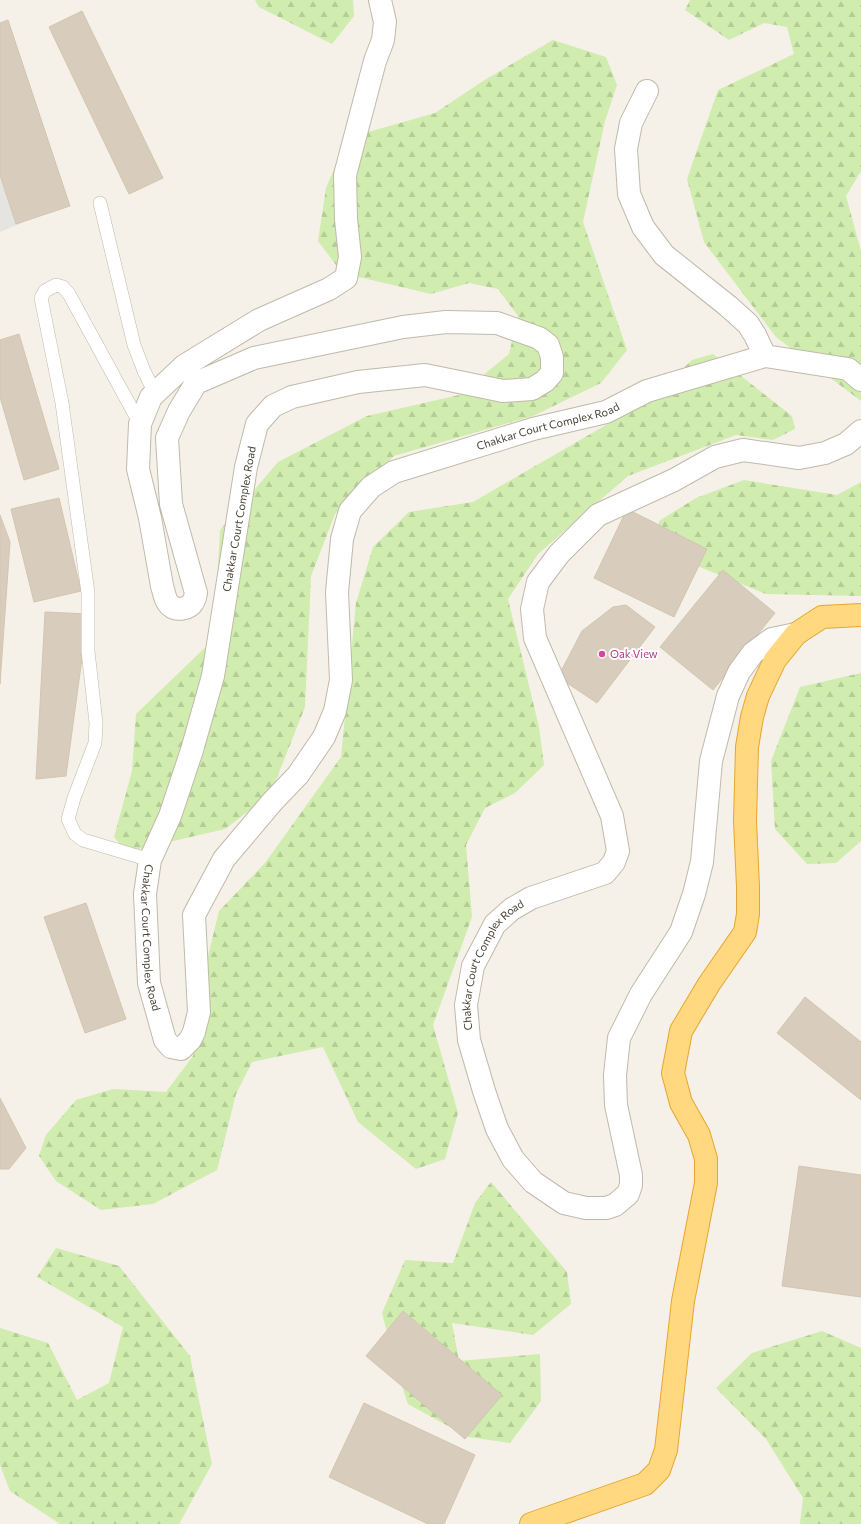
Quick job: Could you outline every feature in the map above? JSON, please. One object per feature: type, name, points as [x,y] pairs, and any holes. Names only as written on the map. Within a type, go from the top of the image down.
[{"type":"highway","points":[[532,1524],[645,1484],[659,1470],[666,1450],[683,1301],[706,1183],[706,1159],[699,1135],[681,1103],[673,1073],[681,1031],[709,984],[745,932],[748,914],[748,887],[745,814],[748,747],[752,717],[758,696],[776,660],[796,634],[822,617],[861,615]]},
{"type":"street","name":"Chakkar Court Complex Road","points":[[380,0],[385,22],[383,40],[375,61],[345,175],[346,219],[350,257],[346,278],[329,289],[259,320],[184,366],[151,397],[140,424],[138,469],[150,518],[157,562],[165,597],[171,606],[179,610],[188,607],[193,603],[196,593],[171,504],[167,438],[179,412],[196,383],[254,358],[396,328],[446,322],[498,323],[539,338],[548,345],[552,357],[552,373],[545,381],[532,389],[503,392],[425,375],[358,382],[292,397],[272,406],[257,424],[246,467],[213,676],[192,750],[170,816],[150,860],[145,894],[149,983],[165,1040],[171,1047],[181,1048],[190,1040],[194,1032],[199,1012],[194,915],[224,859],[273,801],[298,775],[324,738],[335,711],[341,680],[337,592],[342,539],[350,511],[371,487],[394,472],[534,429],[606,412],[647,391],[765,356],[848,369],[861,380]]},
{"type":"street","points":[[647,92],[631,123],[626,149],[629,194],[643,226],[664,255],[728,306],[748,324],[765,356]]},
{"type":"street","name":"Chakkar Court Complex Road","points":[[796,634],[772,639],[753,653],[739,672],[728,696],[711,761],[702,862],[694,894],[681,932],[641,994],[619,1038],[615,1075],[616,1104],[631,1175],[631,1185],[628,1194],[615,1205],[606,1208],[586,1208],[564,1203],[533,1182],[513,1159],[497,1129],[469,1040],[466,1005],[473,966],[496,924],[512,909],[531,898],[605,873],[614,862],[618,851],[617,838],[610,810],[536,638],[532,609],[538,582],[559,554],[598,515],[674,480],[715,457],[743,450],[799,458],[825,453],[846,444],[861,431]]},
{"type":"lane","points":[[100,203],[134,345],[144,371],[155,393]]},
{"type":"lane","points":[[140,424],[69,294],[63,287],[56,285],[45,291],[41,298],[62,403],[88,593],[88,651],[96,723],[95,743],[74,798],[68,819],[75,834],[83,840],[150,860]]},
{"type":"green space","points":[[255,0],[353,0],[354,16],[332,44],[259,7]]},
{"type":"green space","points":[[690,0],[861,0],[861,171],[846,196],[861,251],[861,401],[776,337],[704,242],[687,179],[718,90],[794,54],[787,27],[764,23],[729,40],[685,10]]},
{"type":"green space","points":[[553,40],[606,57],[617,85],[605,121],[583,222],[627,350],[601,383],[533,416],[394,456],[335,514],[311,576],[305,707],[270,795],[225,829],[126,852],[114,837],[132,771],[136,714],[214,639],[220,530],[278,462],[367,416],[459,395],[509,354],[518,316],[498,289],[469,283],[431,294],[342,273],[318,241],[326,188],[347,138],[435,113],[483,81]]},
{"type":"green space","points":[[713,354],[792,416],[795,429],[773,440],[736,435],[628,476],[538,554],[508,599],[539,727],[544,765],[515,793],[485,808],[466,845],[472,917],[433,1025],[458,1113],[445,1159],[416,1169],[358,1122],[323,1047],[252,1062],[236,1094],[217,1170],[153,1204],[101,1210],[56,1181],[39,1156],[46,1135],[76,1100],[113,1089],[166,1092],[193,1056],[202,981],[219,911],[265,863],[341,757],[356,603],[373,547],[409,512],[473,502],[651,399],[692,360]]},
{"type":"green space","points":[[744,480],[837,495],[861,482],[861,596],[766,594],[656,549],[659,521],[696,498]]},
{"type":"green space","points":[[861,673],[861,841],[836,863],[807,864],[775,829],[771,761],[800,687]]},
{"type":"green space","points":[[491,1182],[567,1272],[571,1304],[533,1335],[452,1323],[459,1361],[540,1354],[541,1401],[510,1443],[468,1437],[408,1404],[398,1374],[382,1313],[405,1260],[453,1263],[475,1203]]},
{"type":"green space","points":[[56,1248],[119,1266],[190,1356],[212,1464],[179,1524],[60,1524],[10,1491],[0,1465],[0,1328],[48,1343],[77,1400],[109,1383],[123,1327],[37,1277]]},
{"type":"green space","points":[[822,1331],[861,1348],[861,1524],[800,1524],[803,1498],[766,1439],[716,1388],[752,1353]]},
{"type":"shaded area","points":[[0,143],[16,190],[24,222],[0,232]]},
{"type":"building","points":[[82,11],[163,178],[129,194],[49,27]]},
{"type":"building","points":[[8,20],[70,206],[16,224],[0,175],[0,23]]},
{"type":"building","points":[[19,334],[59,469],[24,480],[0,397],[0,340]]},
{"type":"building","points":[[59,498],[81,591],[34,602],[11,509]]},
{"type":"building","points":[[627,509],[707,549],[674,617],[594,578]]},
{"type":"building","points":[[0,515],[10,542],[0,684]]},
{"type":"building","points":[[723,570],[775,613],[713,690],[660,647]]},
{"type":"building","name":"Oak View","points":[[626,605],[655,627],[597,703],[558,677],[582,631],[613,607]]},
{"type":"building","points":[[45,612],[88,614],[66,776],[36,779]]},
{"type":"building","points":[[86,903],[126,1019],[85,1033],[44,917]]},
{"type":"building","points":[[805,997],[861,1042],[861,1100],[777,1033]]},
{"type":"building","points":[[0,1098],[26,1148],[9,1169],[0,1169]]},
{"type":"building","points":[[799,1166],[861,1175],[861,1297],[782,1286]]},
{"type":"building","points":[[403,1311],[502,1395],[465,1439],[366,1356]]},
{"type":"building","points":[[364,1403],[475,1455],[444,1524],[428,1524],[329,1477]]},
{"type":"place","name":"Oak View","points":[[602,654]]}]
